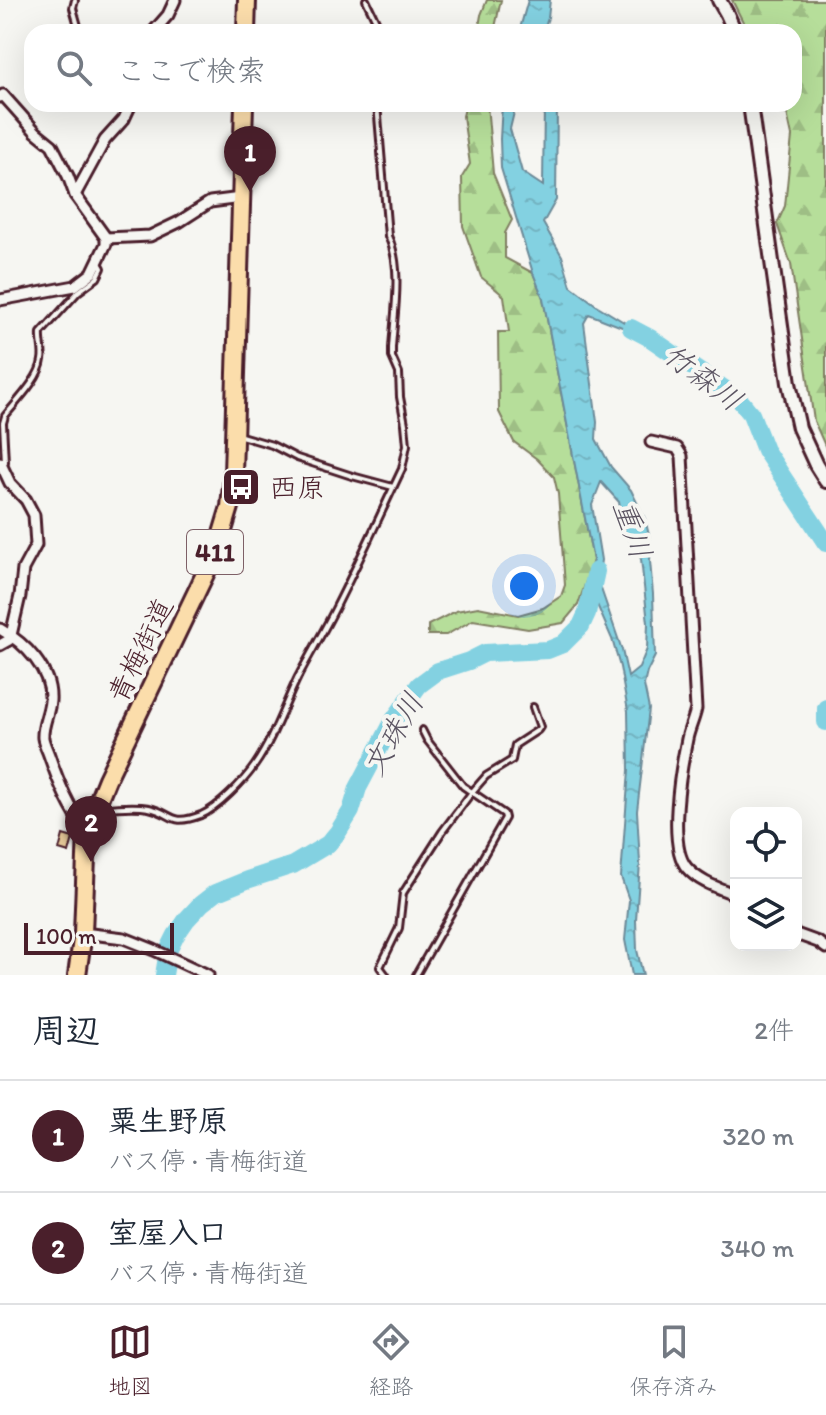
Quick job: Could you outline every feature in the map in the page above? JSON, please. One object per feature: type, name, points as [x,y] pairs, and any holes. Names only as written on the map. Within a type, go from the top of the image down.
[{"type":"highway","points":[[246,24],[247,0]]},
{"type":"highway","name":"青梅街道","points":[[77,975],[83,933],[87,832],[94,810],[218,547],[230,507],[244,112]]},
{"type":"main road","points":[[719,0],[731,24]]},
{"type":"main road","points":[[751,112],[789,383],[799,428],[826,481]]},
{"type":"street","points":[[160,24],[175,0]]},
{"type":"street","points":[[0,97],[3,95],[52,145],[75,195],[106,238],[92,273],[75,286],[0,300]]},
{"type":"street","points":[[75,195],[105,140],[127,112]]},
{"type":"street","points":[[106,238],[150,236],[210,202],[241,198]]},
{"type":"street","points":[[651,442],[677,448],[682,456],[686,511],[696,709],[682,774],[675,832],[677,846],[685,867],[730,892]]},
{"type":"street","points":[[0,645],[11,635],[23,569],[36,545],[34,515],[26,500],[10,483],[1,463]]},
{"type":"street","points":[[0,629],[11,635],[37,661],[49,683],[50,702],[43,730],[44,741],[68,803],[87,832]]},
{"type":"street","points":[[83,933],[124,938],[204,973]]},
{"type":"street","points":[[802,936],[826,948]]},
{"type":"lane","points":[[75,0],[73,8],[77,24]]},
{"type":"lane","points":[[366,0],[375,24]]},
{"type":"lane","points":[[94,810],[151,808],[179,821],[203,814],[219,803],[249,773],[337,605],[402,469],[407,445],[399,373],[392,357],[395,262],[388,236],[378,112]]},
{"type":"lane","points":[[1,463],[5,462],[5,416],[41,368],[41,333],[78,292],[97,278],[102,268],[98,261]]},
{"type":"lane","points":[[234,434],[272,445],[297,458],[393,487]]},
{"type":"lane","points":[[386,975],[380,967],[399,928],[403,893],[472,792],[486,776],[512,760],[515,745],[538,730],[540,727],[533,707]]},
{"type":"lane","points":[[416,975],[505,818],[504,814],[463,786],[422,730]]},
{"type":"green space","points":[[487,0],[501,0],[496,24],[479,24]]},
{"type":"green space","points":[[732,0],[826,0],[826,448],[814,421],[791,264],[777,224],[785,206],[792,136],[787,112],[802,112],[802,24],[744,24]]},
{"type":"green space","points":[[464,112],[488,112],[493,173],[512,220],[505,233],[505,258],[533,273],[543,298],[593,560],[578,605],[563,623],[528,629],[473,620],[446,635],[428,635],[428,625],[456,611],[478,607],[518,615],[543,608],[561,596],[565,585],[554,477],[514,442],[499,412],[498,332],[509,332],[504,296],[481,277],[463,226],[462,177],[470,164]]},
{"type":"water","points":[[528,0],[550,0],[546,24],[521,24]]},
{"type":"water","name":"重川","points":[[502,112],[514,112],[510,129],[522,172],[543,186],[544,112],[557,112],[556,200],[543,223],[562,256],[571,286],[650,338],[589,314],[584,323],[597,422],[596,439],[611,467],[631,490],[645,519],[651,543],[655,656],[644,685],[649,709],[637,811],[640,863],[637,950],[643,975],[632,975],[625,940],[629,900],[621,877],[629,770],[628,711],[612,639],[589,586],[593,560],[543,298],[501,168]],"holes":[[[601,482],[619,502],[624,531],[641,559],[648,623],[647,649],[639,668],[628,677],[598,580],[601,560],[592,505]]]},
{"type":"building","points":[[63,835],[73,838],[69,853],[59,850]]},
{"type":"waterway","name":"竹森川","points":[[631,328],[739,399],[751,414],[765,450],[826,543]]},
{"type":"waterway","name":"文珠川","points":[[164,975],[168,951],[176,935],[201,904],[215,893],[293,865],[328,844],[351,811],[358,788],[395,718],[419,685],[438,671],[485,653],[548,650],[563,644],[581,626],[587,613],[596,571]]},
{"type":"waterway","name":"竹森川","points":[[826,708],[826,722]]},
{"type":"place","name":"粟生野原","points":[[250,192]]},
{"type":"place","name":"西原","points":[[241,487]]},
{"type":"place","name":"室屋入口","points":[[91,862]]}]
